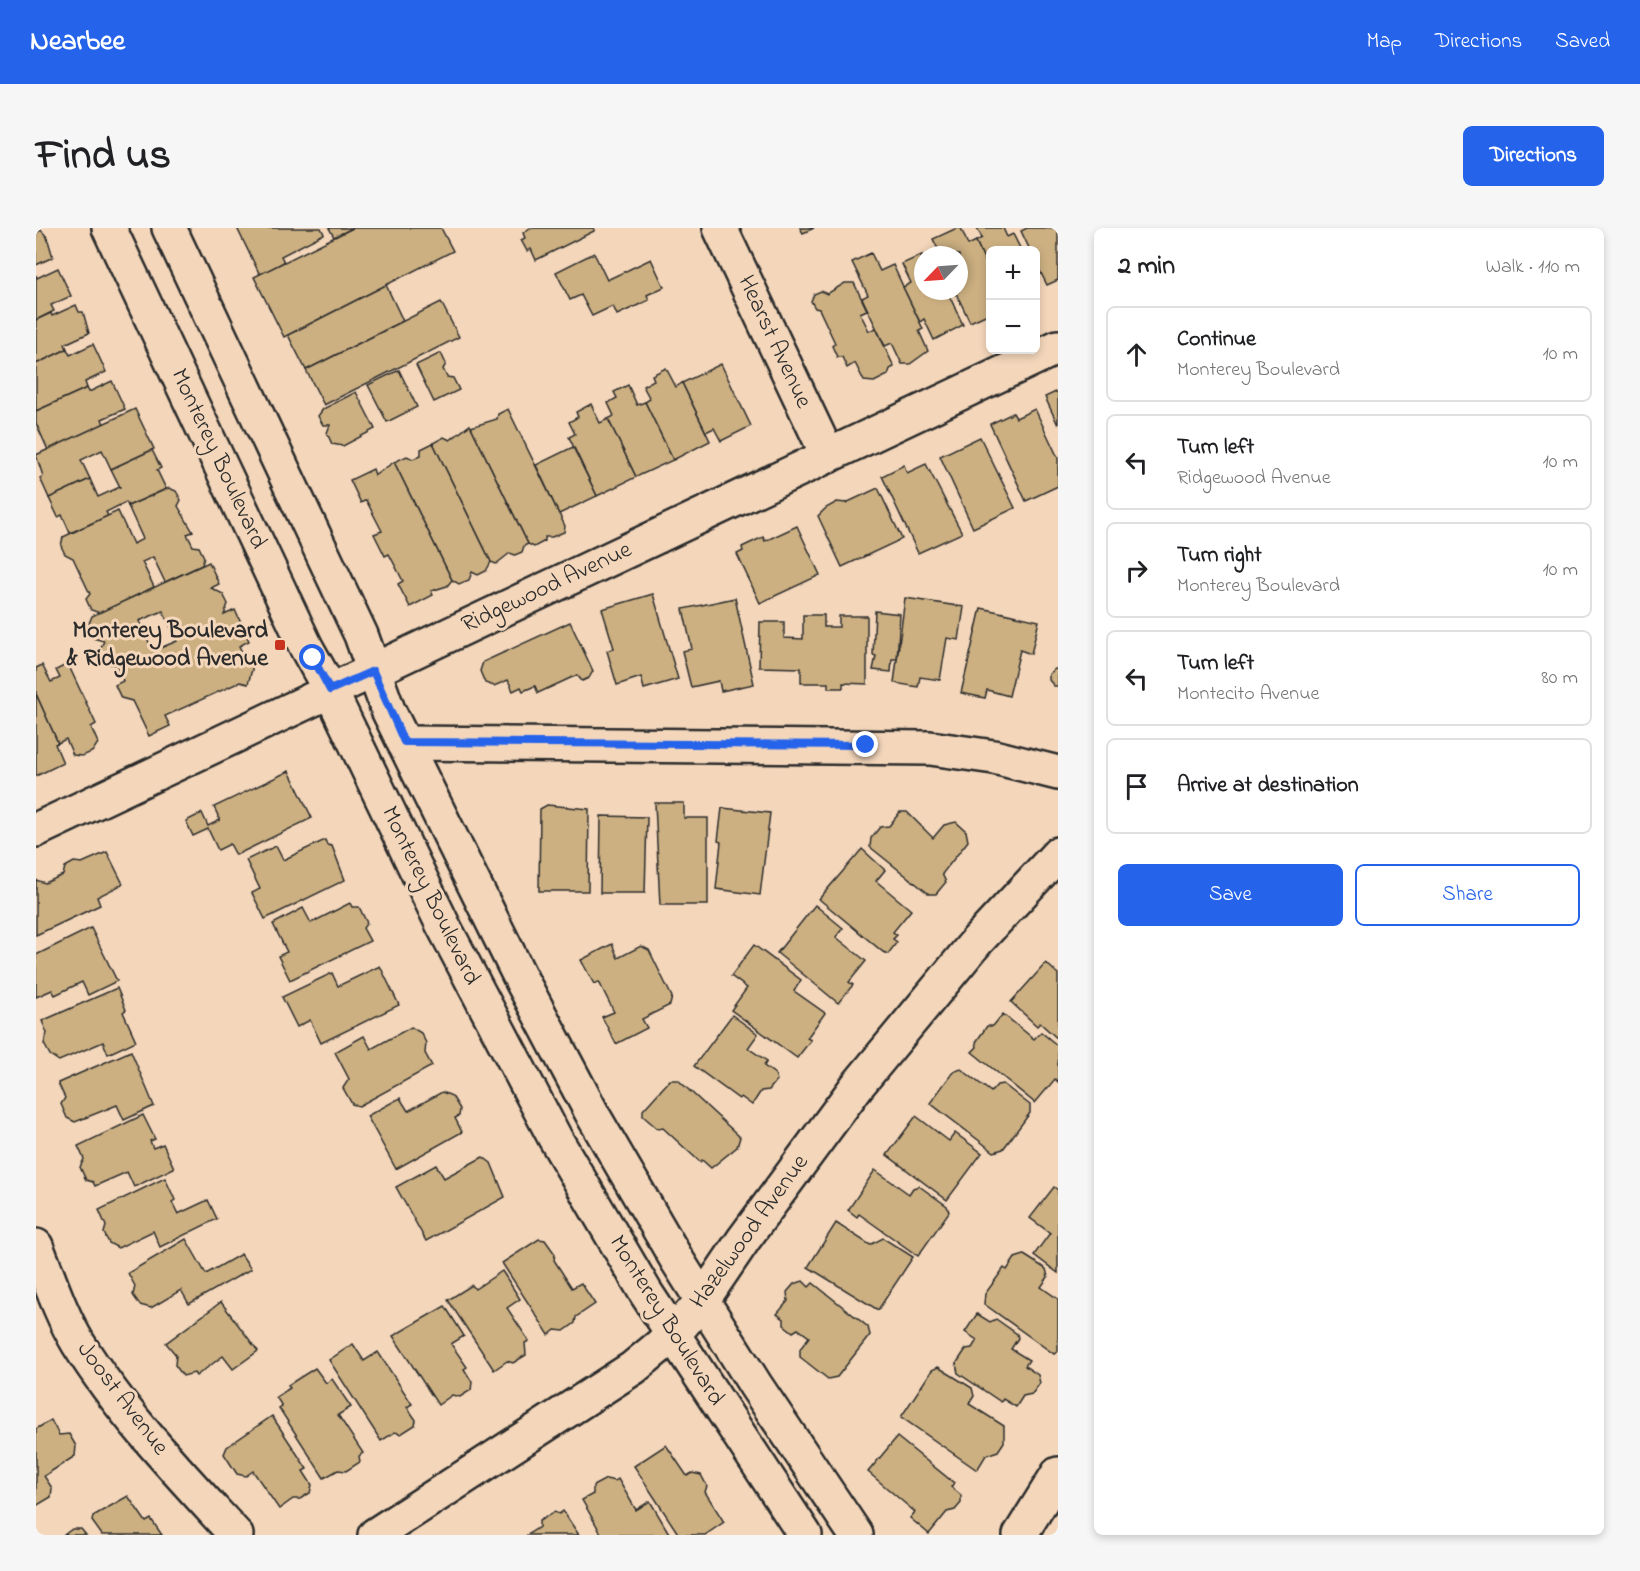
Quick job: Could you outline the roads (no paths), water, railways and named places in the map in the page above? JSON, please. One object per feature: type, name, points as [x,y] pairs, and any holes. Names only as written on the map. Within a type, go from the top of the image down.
[{"type":"street","name":"Monterey Boulevard","points":[[109,228],[306,646],[330,690],[443,925],[519,1071],[593,1204],[673,1335],[805,1535]]},
{"type":"street","name":"Monterey Boulevard","points":[[169,228],[361,635],[373,671],[404,742],[483,906],[557,1050],[631,1182],[702,1301],[856,1535]]},
{"type":"street","name":"Hearst Avenue","points":[[720,228],[828,456]]},
{"type":"street","name":"Ridgewood Avenue","points":[[36,830],[1058,347]]},
{"type":"street","points":[[404,742],[930,748],[994,757],[1058,773]]},
{"type":"street","name":"Hazelwood Avenue","points":[[375,1535],[633,1368],[673,1335],[702,1301],[744,1239],[857,1086],[977,941],[1058,854]]},
{"type":"street","name":"Joost Avenue","points":[[36,1246],[77,1341],[113,1394],[149,1440],[236,1535]]},
{"type":"street","points":[[1020,1535],[1058,1474]]},
{"type":"place","name":"Monterey Boulevard & Ridgewood Avenue","points":[[280,645]]}]
